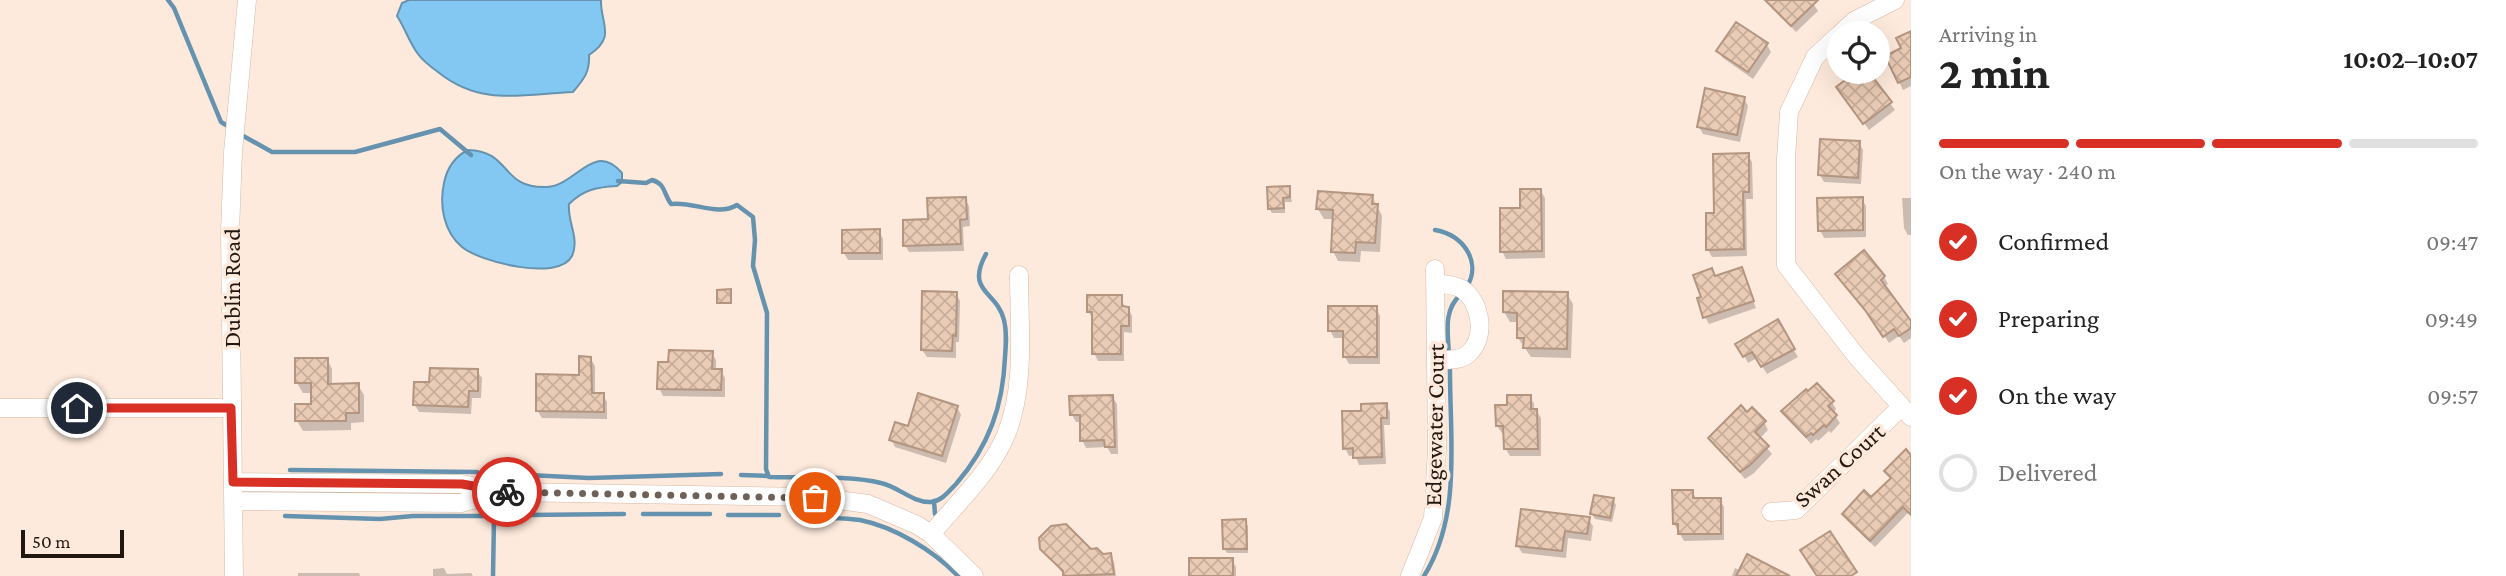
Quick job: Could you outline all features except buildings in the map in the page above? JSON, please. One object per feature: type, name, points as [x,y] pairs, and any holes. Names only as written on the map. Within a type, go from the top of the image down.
[{"type":"street","name":"Dublin Road","points":[[234,576],[230,232],[236,117],[247,0]]},
{"type":"street","points":[[1854,21],[1895,0]]},
{"type":"street","points":[[1827,46],[1815,57],[1789,113],[1786,265],[1857,357],[1906,412]]},
{"type":"street","points":[[932,534],[985,471],[1006,435],[1018,386],[1019,275]]},
{"type":"street","name":"Edgewater Court","points":[[1410,576],[1433,518],[1445,360],[1435,276],[1464,291],[1479,314],[1477,343],[1468,355],[1445,360]]},
{"type":"street","points":[[0,408],[231,408]]},
{"type":"street","name":"Swan Court","points":[[1771,512],[1796,510],[1906,412]]},
{"type":"street","points":[[233,482],[462,484],[502,492],[815,498],[868,504],[932,534],[974,576]]},
{"type":"street","points":[[233,501],[461,503],[502,492]]},
{"type":"water","points":[[409,0],[601,0],[605,36],[598,48],[589,55],[587,71],[573,92],[520,96],[486,94],[454,83],[420,57],[397,16],[402,3]]},
{"type":"water","points":[[468,150],[492,156],[521,182],[532,186],[547,187],[558,184],[594,162],[603,161],[612,164],[622,173],[622,182],[617,186],[586,192],[569,204],[575,243],[572,256],[564,264],[552,268],[519,267],[471,253],[456,241],[447,226],[443,192],[447,172],[452,163]]},
{"type":"waterway","points":[[168,0],[174,8],[221,122],[231,128]]},
{"type":"waterway","points":[[238,133],[272,152],[355,152],[440,129],[471,155]]},
{"type":"waterway","points":[[618,181],[646,183],[652,180],[662,186],[671,204],[713,209],[737,205],[753,217],[753,266],[767,313],[766,469],[769,477],[869,480],[888,485],[924,502],[935,501],[948,493],[967,470],[985,440],[997,409],[1004,375],[1004,320],[1000,310],[984,290],[979,276],[986,254]]},
{"type":"waterway","points":[[1435,230],[1454,237],[1467,251],[1472,269],[1466,288]]},
{"type":"waterway","points":[[1449,355],[1449,315],[1460,295]]},
{"type":"waterway","points":[[1424,576],[1436,552],[1449,500],[1452,445],[1450,364]]},
{"type":"waterway","points":[[290,470],[477,472]]},
{"type":"waterway","points":[[489,473],[589,478],[721,474]]},
{"type":"waterway","points":[[741,475],[768,476]]},
{"type":"waterway","points":[[934,501],[935,514]]},
{"type":"waterway","points":[[525,515],[624,514]]},
{"type":"waterway","points":[[643,514],[710,514]]},
{"type":"waterway","points":[[728,515],[779,515]]},
{"type":"waterway","points":[[795,515],[860,520],[887,528],[926,549],[958,576]]},
{"type":"waterway","points":[[285,516],[380,519],[413,516],[511,516]]},
{"type":"waterway","points":[[493,576],[494,518]]},
{"type":"way so far","points":[[507,492],[815,498]]},
{"type":"route","points":[[77,408],[231,408],[233,482],[462,484],[507,492]]}]
